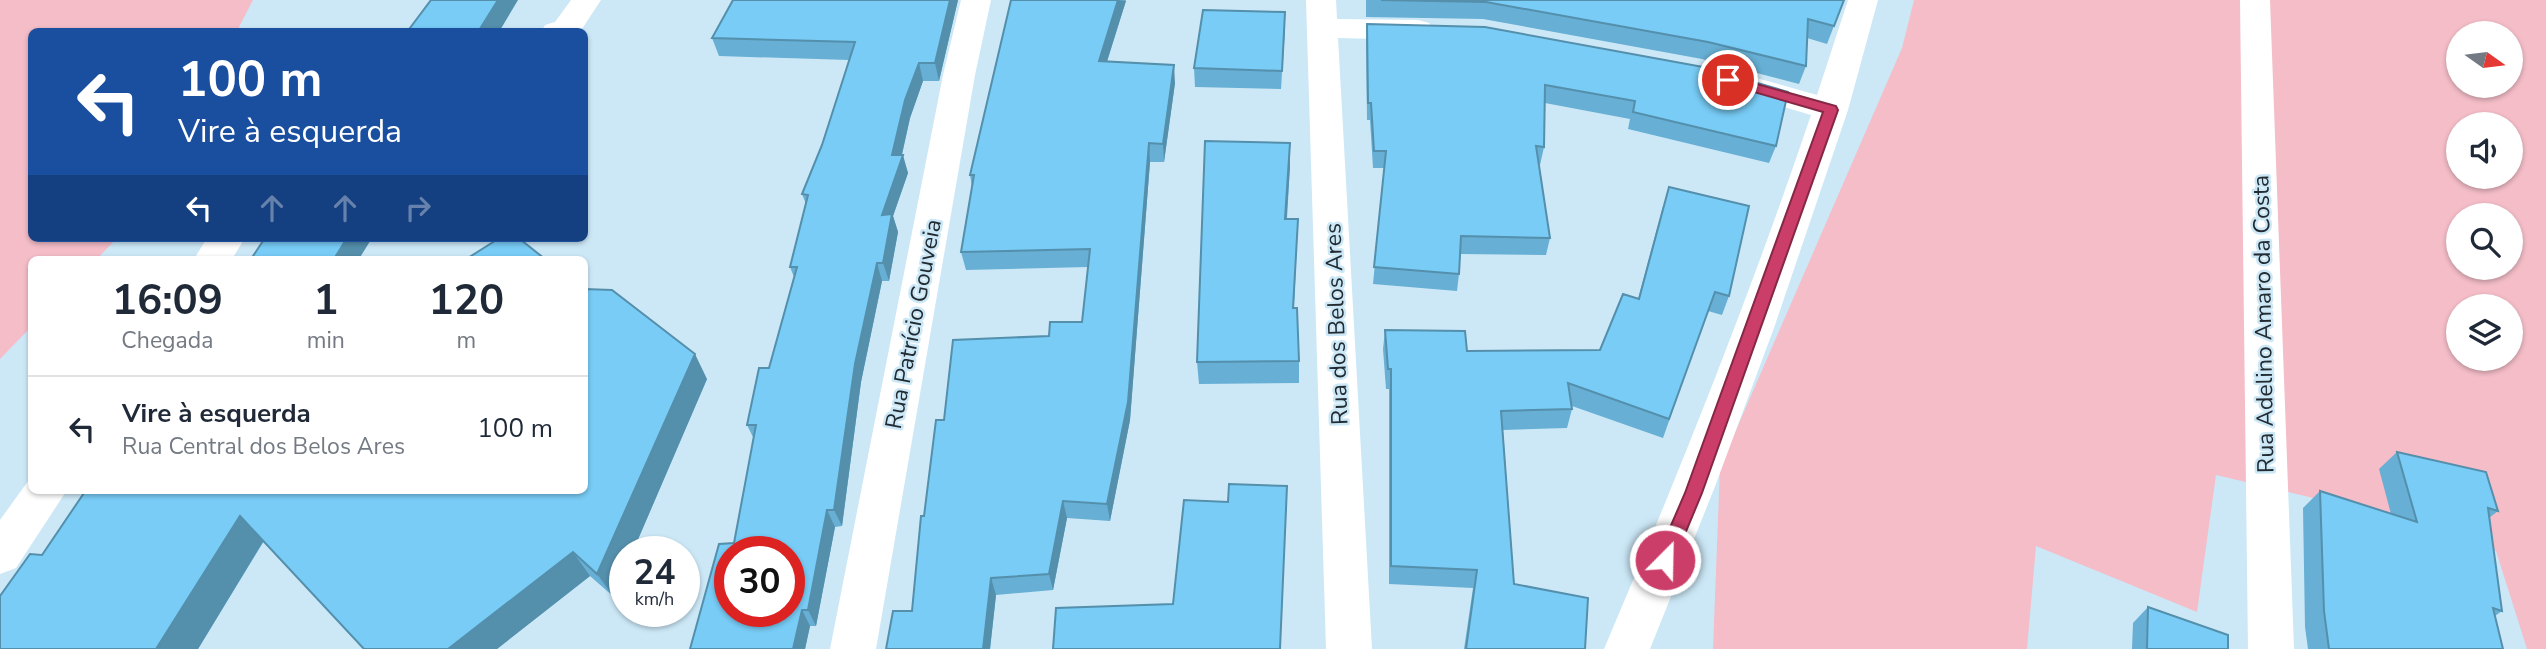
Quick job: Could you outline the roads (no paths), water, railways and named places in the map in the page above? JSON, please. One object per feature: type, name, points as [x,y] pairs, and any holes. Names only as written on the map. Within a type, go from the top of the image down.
[{"type":"street","points":[[567,28],[586,0]]},
{"type":"street","name":"Rua Patrício Gouveia","points":[[853,649],[959,75],[976,0]]},
{"type":"street","points":[[1627,649],[1693,493],[1831,110],[1863,0]]},
{"type":"street","name":"Rua Adelino Amaro da Costa","points":[[2255,0],[2271,649]]},
{"type":"street","points":[[1322,14],[1445,31]]},
{"type":"street","name":"Rua dos Belos Ares","points":[[1322,14],[1349,649]]},
{"type":"street","points":[[1702,72],[1831,110]]},
{"type":"street","points":[[0,555],[43,494]]}]
